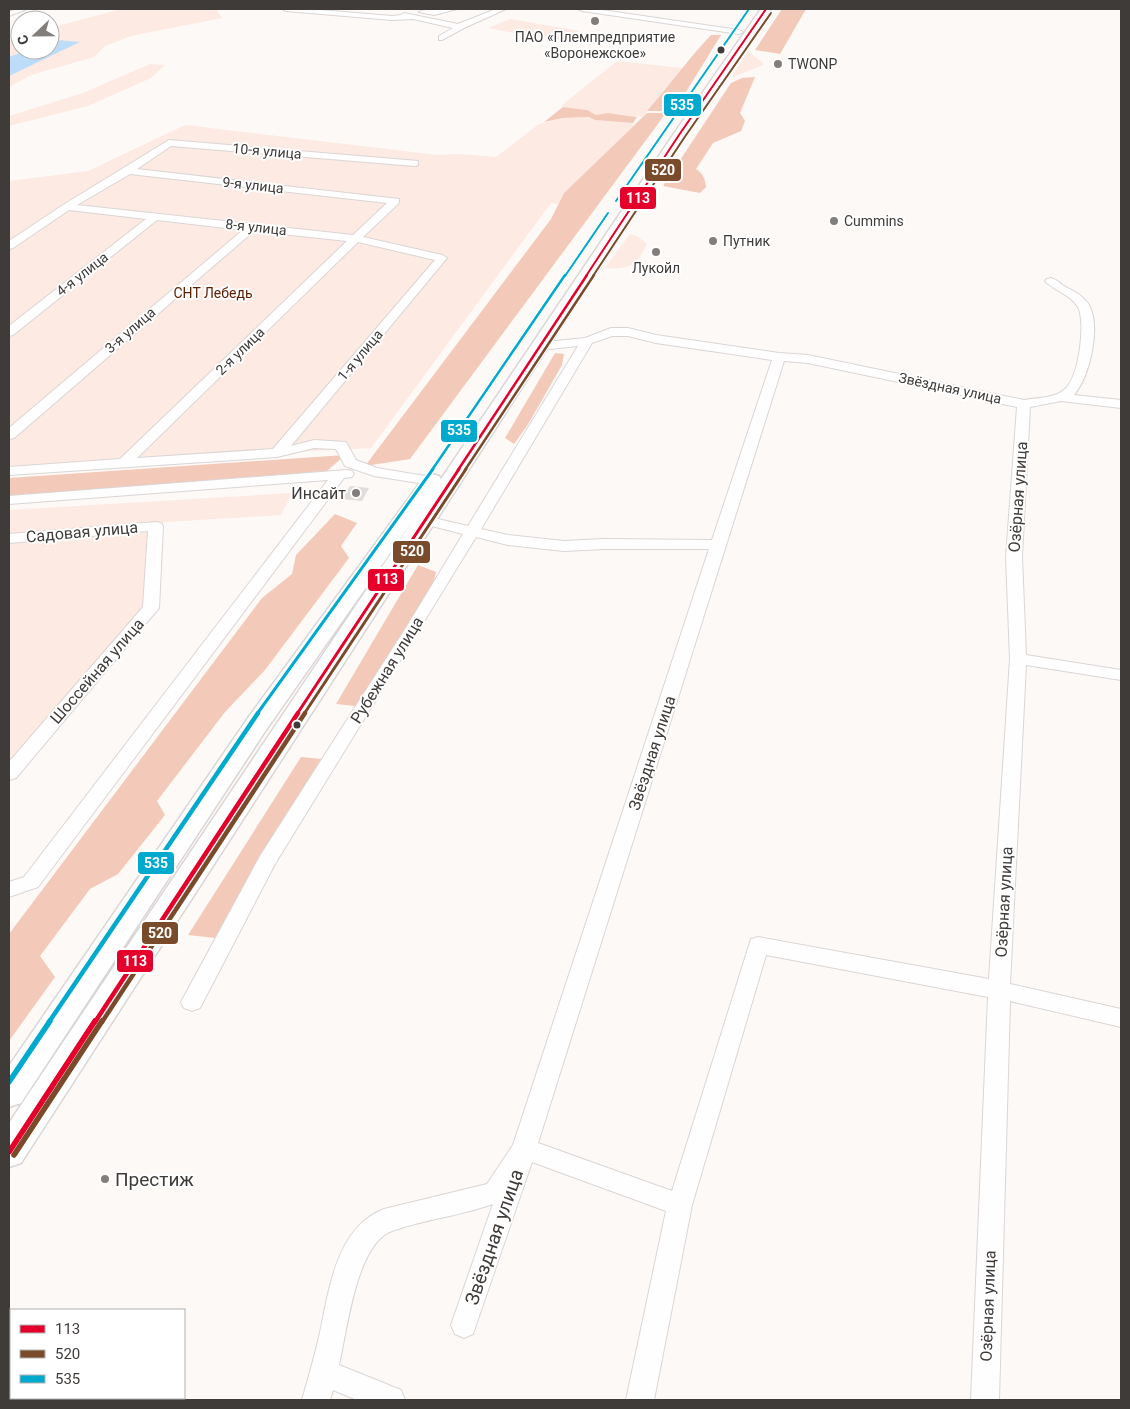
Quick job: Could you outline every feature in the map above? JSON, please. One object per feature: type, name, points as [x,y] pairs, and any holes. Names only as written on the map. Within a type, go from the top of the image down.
[{"type":"highway","points":[[9,1092],[257,724],[432,481],[756,9]]},
{"type":"highway","points":[[9,1152],[631,207],[766,9]]},
{"type":"highway","points":[[631,207],[630,201],[646,174],[642,174]]},
{"type":"highway","points":[[588,273],[581,274],[579,271],[600,241],[603,232]]},
{"type":"street","points":[[286,9],[392,18],[414,17]]},
{"type":"street","points":[[378,9],[460,27]]},
{"type":"street","points":[[395,13],[406,9],[434,13],[453,9]]},
{"type":"street","points":[[442,38],[460,27],[502,9]]},
{"type":"street","points":[[582,9],[739,32]]},
{"type":"street","name":"10-я улица","points":[[128,171],[169,143],[415,163]]},
{"type":"street","points":[[9,246],[67,207],[128,171]]},
{"type":"street","name":"9-я улица","points":[[128,171],[395,201],[357,239]]},
{"type":"street","name":"8-я улица","points":[[67,207],[357,239],[442,258]]},
{"type":"street","name":"4-я улица","points":[[9,332],[156,216]]},
{"type":"street","name":"3-я улица","points":[[9,435],[252,226]]},
{"type":"street","name":"2-я улица","points":[[124,463],[357,239]]},
{"type":"street","name":"1-я улица","points":[[277,453],[442,258]]},
{"type":"street","points":[[1051,281],[1080,302],[1086,310],[1086,344],[1081,370],[1072,391],[1061,397]]},
{"type":"street","name":"Звёздная улица","points":[[540,346],[588,341],[611,332],[628,332],[656,339],[779,357],[808,359],[1024,404],[1061,397],[1121,404]]},
{"type":"street","name":"Рубежная улица","points":[[192,1002],[267,861],[473,532],[588,341]]},
{"type":"street","name":"Звёздная улица","points":[[464,1325],[524,1149],[779,357]]},
{"type":"street","name":"Озёрная улица","points":[[985,1400],[999,990],[1018,659],[1014,557],[1024,404]]},
{"type":"street","points":[[9,471],[277,453],[314,444],[340,445],[350,462],[374,472],[432,481]]},
{"type":"street","points":[[9,500],[374,472]]},
{"type":"street","points":[[9,890],[31,882],[340,475]]},
{"type":"street","points":[[425,520],[508,540],[564,546],[604,544],[720,545]]},
{"type":"street","name":"Садовая улица","points":[[9,538],[156,526]]},
{"type":"street","name":"Шоссейная улица","points":[[9,774],[151,608],[156,526]]},
{"type":"street","points":[[1018,659],[1121,675]]},
{"type":"street","points":[[640,1400],[680,1204],[758,945],[999,990],[1121,1018]]},
{"type":"street","points":[[524,1149],[680,1204]]},
{"type":"street","name":"Звёздная улица","points":[[316,1400],[324,1373],[347,1269],[366,1234],[384,1221],[473,1200],[496,1192],[524,1149]]},
{"type":"street","points":[[324,1373],[391,1400]]},
{"type":"green space","points":[[121,9],[218,9],[217,11],[222,18],[131,36],[105,46],[94,57],[31,75],[9,87],[9,41],[10,60],[60,60],[60,25]]},
{"type":"green space","points":[[510,19],[580,31],[557,41],[488,28]]},
{"type":"green space","points":[[748,51],[763,65],[731,78]]},
{"type":"green space","points":[[617,61],[682,68],[643,117],[609,113],[596,115],[587,110],[563,107],[562,105]]},
{"type":"green space","points":[[150,64],[165,65],[151,78],[88,106],[9,126],[9,116],[83,93]]},
{"type":"green space","name":"СНТ Лебедь","points":[[589,117],[595,120],[633,123],[634,125],[564,193],[558,204],[551,203],[371,448],[9,467],[9,181],[88,171],[185,125],[438,155],[459,154],[496,157],[539,124],[563,118]]},
{"type":"green space","points":[[630,234],[637,236],[647,244],[640,257],[626,267],[605,268]]},
{"type":"green space","points":[[292,493],[281,515],[150,523],[146,606],[9,766],[9,510]]},
{"type":"shaded area","points":[[782,9],[806,9],[780,54],[755,50]]},
{"type":"shaded area","points":[[711,35],[721,35],[684,95],[667,111],[647,111],[694,53]]},
{"type":"shaded area","points":[[755,77],[740,113],[745,121],[741,131],[713,143],[696,169],[703,176],[706,187],[700,193],[663,186],[731,83],[742,78]]},
{"type":"shaded area","points":[[563,107],[587,110],[596,115],[608,113],[637,117],[633,123],[595,120],[589,117],[563,118],[544,122]]},
{"type":"shaded area","points":[[647,113],[666,113],[410,459],[365,466],[551,219],[564,193]]},
{"type":"shaded area","points":[[555,353],[564,354],[562,365],[527,426],[514,444],[505,438]]},
{"type":"shaded area","points":[[345,455],[327,471],[9,496],[9,478]]},
{"type":"shaded area","points":[[335,514],[357,523],[341,546],[349,558],[265,670],[225,712],[157,801],[165,815],[118,874],[90,889],[40,956],[55,977],[9,1041],[9,934],[262,598],[292,574],[296,555]]},
{"type":"shaded area","points":[[418,565],[436,572],[433,584],[407,629],[355,706],[336,704]]},
{"type":"shaded area","points":[[301,757],[322,759],[215,938],[188,935]]},
{"type":"water","points":[[60,40],[80,42],[60,52]]},
{"type":"water","points":[[9,57],[10,60],[42,60],[9,76]]},
{"type":"building","name":"Инсайт","points":[[350,486],[369,488],[362,501],[342,499]]},
{"type":"transit line","name":"535","points":[[616,201],[749,9]]},
{"type":"transit line","name":"113","points":[[9,1152],[679,135],[766,9]]},
{"type":"transit line","name":"520","points":[[14,1155],[684,138],[771,13]]},
{"type":"transit line","name":"535","points":[[9,1082],[252,721],[427,477],[608,213]]},
{"type":"place","name":"ПАО «Племпредприятие «Воронежское»","points":[[595,21]]},
{"type":"place","name":"TWONP","points":[[778,64]]},
{"type":"place","name":"Cummins","points":[[834,221]]},
{"type":"place","name":"Путник","points":[[713,241]]},
{"type":"place","name":"Лукойл","points":[[656,252]]},
{"type":"place","name":"Инсайт","points":[[356,493]]},
{"type":"place","name":"Престиж","points":[[105,1179]]}]
